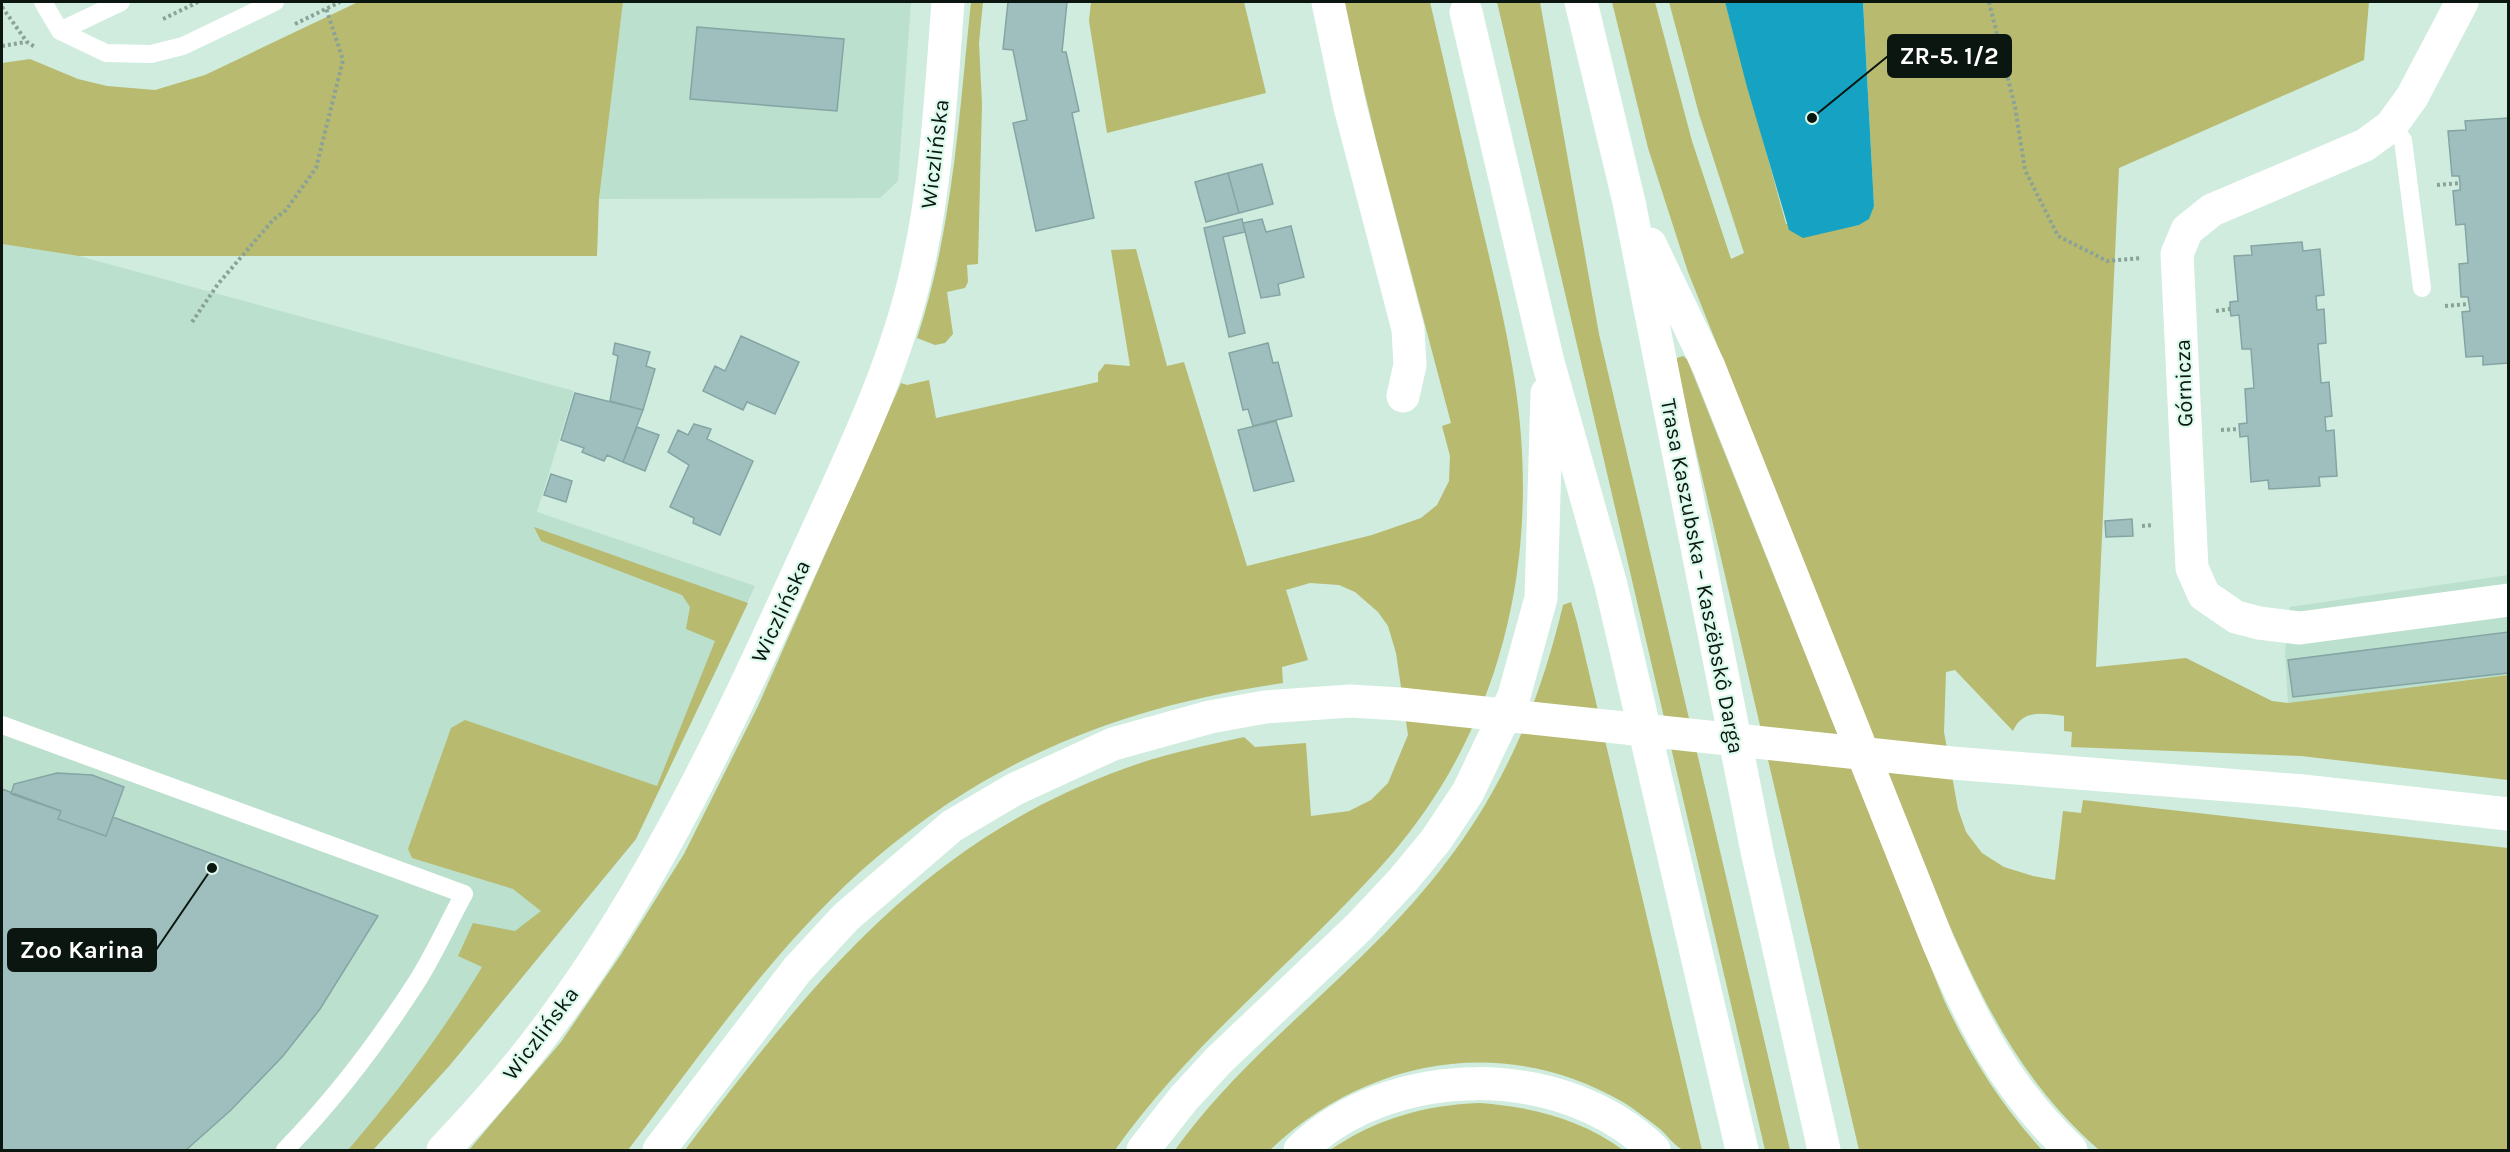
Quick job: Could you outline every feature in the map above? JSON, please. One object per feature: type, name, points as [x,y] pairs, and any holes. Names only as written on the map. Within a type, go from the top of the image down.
[{"type":"main road","name":"Wiczlińska","points":[[443,1150],[485,1106],[552,1022],[634,895],[662,847],[751,675],[856,445],[891,359],[916,270],[934,174],[948,2]]},
{"type":"main road","points":[[1328,2],[1350,107],[1408,329],[1410,365],[1403,396]]},
{"type":"main road","name":"Trasa Kaszubska – Kaszëbskô Darga","points":[[1581,2],[1629,202],[1754,840],[1824,1150]]},
{"type":"main road","name":"Górnicza","points":[[2462,2],[2412,97],[2391,126],[2365,145],[2212,210],[2187,230],[2177,254],[2192,568],[2204,595],[2236,617],[2259,623],[2300,628],[2508,600]]},
{"type":"main road","points":[[1466,12],[1548,362],[1611,585],[1742,1150]]},
{"type":"main road","points":[[1629,202],[1709,368],[1938,942],[1971,1016],[1998,1065],[2020,1097],[2071,1150]]},
{"type":"main road","points":[[1143,1150],[1184,1098],[1220,1060],[1358,928],[1403,880],[1436,840],[1468,792],[1490,750],[1514,696],[1541,598],[1548,362]]},
{"type":"main road","points":[[659,1150],[796,970],[846,917],[952,826],[1006,794],[1113,744],[1210,717],[1265,707],[1339,702],[1400,704],[1952,763],[2302,790],[2508,814]]},
{"type":"main road","points":[[1299,1150],[1349,1114],[1390,1096],[1469,1083],[1518,1086],[1578,1102],[1614,1121],[1654,1150]]},
{"type":"lane","points":[[43,2],[60,31],[106,54],[151,54],[183,46],[274,2]]},
{"type":"lane","points":[[60,31],[121,2]]},
{"type":"lane","points":[[2391,126],[2403,140],[2422,288]]},
{"type":"lane","points":[[2,725],[464,894],[417,982],[369,1050],[308,1127],[285,1150]]},
{"type":"path","points":[[157,22],[198,2]]},
{"type":"path","points":[[1989,2],[2015,107],[2025,170],[2058,236],[2107,261],[2177,254]]},
{"type":"path","points":[[192,322],[218,284],[273,220],[286,210],[315,168],[344,60],[326,8]]},
{"type":"path","points":[[2,46],[27,42]]},
{"type":"path","points":[[2142,526],[2189,522]]},
{"type":"shaded area","points":[[623,2],[911,2],[898,181],[880,198],[599,199]]},
{"type":"shaded area","points":[[2,244],[79,256],[574,391],[537,512],[755,586],[636,839],[450,1065],[373,1150],[2,1150]]},
{"type":"shaded area","points":[[2508,575],[2508,675],[2288,703],[2285,653],[2290,607]]},
{"type":"green space","points":[[358,2],[623,2],[599,199],[597,256],[79,256],[2,244],[2,63],[30,59],[78,79],[107,86],[155,90],[205,75]]},
{"type":"green space","points":[[971,2],[983,2],[979,43],[982,104],[978,264],[967,265],[968,282],[965,288],[947,292],[953,334],[945,343],[935,345],[917,338],[929,297],[947,214]]},
{"type":"green space","points":[[1091,2],[1244,2],[1266,93],[1107,133],[1089,21]]},
{"type":"green space","points":[[1343,2],[1430,2],[1504,321],[1515,384],[1522,448],[1522,511],[1517,573],[1505,634],[1487,693],[1462,750],[1430,804],[1391,855],[1321,929],[1213,1035],[1146,1110],[1115,1150],[685,1150],[778,1031],[876,924],[930,877],[989,835],[1054,799],[1140,763],[1244,737],[1255,747],[1306,743],[1311,816],[1349,811],[1371,800],[1388,783],[1408,735],[1396,653],[1388,626],[1378,612],[1355,592],[1339,585],[1310,583],[1286,590],[1308,660],[1282,667],[1283,683],[1171,705],[1067,740],[969,790],[923,821],[841,889],[775,960],[628,1150],[469,1150],[561,1042],[620,956],[684,854],[758,706],[901,383],[907,385],[929,380],[936,418],[1098,382],[1098,373],[1105,364],[1130,366],[1111,250],[1136,249],[1167,366],[1184,362],[1247,566],[1372,535],[1421,518],[1437,505],[1449,481],[1450,456],[1442,426],[1451,423],[1377,144]]},
{"type":"green space","points":[[1497,2],[1540,2],[1599,334],[1790,1150],[1765,1150]]},
{"type":"green space","points":[[1612,2],[1655,2],[1692,141],[1731,259],[1744,253],[1699,114],[1669,2],[1725,2],[1786,224],[1853,226],[1859,225],[1874,206],[1863,2],[2369,2],[2364,60],[2119,168],[2096,667],[2186,658],[2272,701],[2288,703],[2508,675],[2508,780],[2301,756],[2071,747],[2072,732],[2064,731],[2064,716],[2035,714],[2028,716],[2017,724],[2013,731],[1955,670],[1946,672],[1944,732],[1958,809],[1966,832],[1982,853],[2004,867],[2033,876],[2055,880],[2063,811],[2081,813],[2083,800],[2508,848],[2508,1150],[2099,1150],[2073,1125],[2029,1073],[1993,1016],[1948,922],[1688,272],[1648,148]]},
{"type":"green space","points":[[1683,356],[1687,359],[1944,1000],[1987,1079],[2042,1150],[1859,1150],[1676,364],[1677,358]]},
{"type":"green space","points":[[534,527],[748,603],[636,839],[450,1065],[373,1150],[348,1150],[419,1062],[482,967],[458,956],[473,923],[515,931],[541,911],[513,889],[412,858],[408,849],[451,728],[465,720],[657,786],[715,641],[686,629],[690,607],[682,595],[541,541]]},
{"type":"green space","points":[[1571,602],[1702,1150],[1681,1149],[1660,1129],[1628,1105],[1578,1080],[1531,1067],[1485,1063],[1438,1066],[1393,1076],[1349,1094],[1308,1119],[1270,1150],[1175,1150],[1222,1092],[1383,935],[1448,861],[1497,783],[1518,742],[1550,654],[1563,605]]},
{"type":"green space","points":[[1480,1103],[1537,1111],[1555,1116],[1590,1130],[1623,1150],[1330,1150],[1365,1130],[1401,1116],[1439,1107]]},
{"type":"water","points":[[1725,2],[1863,2],[1874,206],[1869,219],[1859,225],[1803,238],[1789,230]]},
{"type":"building","points":[[1008,2],[1067,2],[1062,52],[1066,52],[1079,111],[1072,113],[1094,218],[1036,231],[1013,123],[1027,120],[1013,50],[1003,49]]},
{"type":"building","points":[[697,27],[844,39],[837,111],[690,99]]},
{"type":"building","points":[[2508,118],[2508,363],[2483,365],[2483,356],[2466,357],[2462,312],[2470,311],[2468,297],[2461,297],[2459,264],[2468,263],[2465,224],[2456,225],[2453,191],[2460,190],[2460,183],[2459,176],[2452,176],[2448,131],[2466,130],[2465,121]]},
{"type":"building","points":[[1262,164],[1273,204],[1239,213],[1228,173]]},
{"type":"building","points":[[1228,173],[1239,213],[1206,222],[1195,182]]},
{"type":"building","points":[[1242,219],[1245,232],[1223,237],[1245,333],[1229,337],[1204,228]]},
{"type":"building","points":[[1262,219],[1266,232],[1291,226],[1304,277],[1278,284],[1280,295],[1261,298],[1243,223]]},
{"type":"building","points":[[2302,242],[2303,251],[2320,249],[2324,295],[2316,296],[2317,310],[2324,309],[2326,343],[2318,344],[2321,383],[2329,382],[2332,416],[2325,417],[2326,431],[2334,430],[2337,476],[2319,477],[2320,486],[2269,489],[2268,480],[2251,482],[2248,436],[2240,437],[2239,424],[2247,423],[2245,389],[2254,388],[2251,349],[2242,349],[2239,315],[2231,316],[2230,302],[2238,301],[2234,256],[2252,255],[2251,246]]},
{"type":"building","points":[[741,336],[799,362],[775,414],[747,402],[743,410],[703,391],[715,366],[725,371]]},
{"type":"building","points":[[615,343],[650,352],[646,366],[655,369],[643,410],[610,401],[618,356],[613,354]]},
{"type":"building","points":[[1268,343],[1273,363],[1278,362],[1292,416],[1253,426],[1248,409],[1243,410],[1229,353]]},
{"type":"building","points":[[575,393],[643,410],[623,462],[607,455],[604,461],[582,452],[584,448],[561,440]]},
{"type":"building","points":[[1276,421],[1294,481],[1254,491],[1238,430]]},
{"type":"building","points":[[694,424],[711,429],[707,439],[753,461],[720,535],[693,523],[694,518],[670,507],[689,465],[668,452],[678,430],[688,435]]},
{"type":"building","points":[[637,427],[659,435],[645,471],[623,462]]},
{"type":"building","points":[[551,474],[572,481],[566,502],[544,495]]},
{"type":"building","points":[[2132,519],[2133,536],[2106,537],[2105,521]]},
{"type":"building","points":[[2508,632],[2508,673],[2293,697],[2288,660]]},
{"type":"building","points":[[57,773],[92,775],[124,787],[106,836],[58,819],[61,811],[11,794],[14,784]]},
{"type":"building","points":[[2,789],[61,811],[58,819],[106,836],[113,817],[378,916],[320,1009],[283,1056],[231,1110],[186,1150],[2,1150]]},
{"type":"place","name":"ZR-5. 1/2","points":[[1812,118]]},
{"type":"place","name":"Zoo Karina","points":[[212,868]]}]
